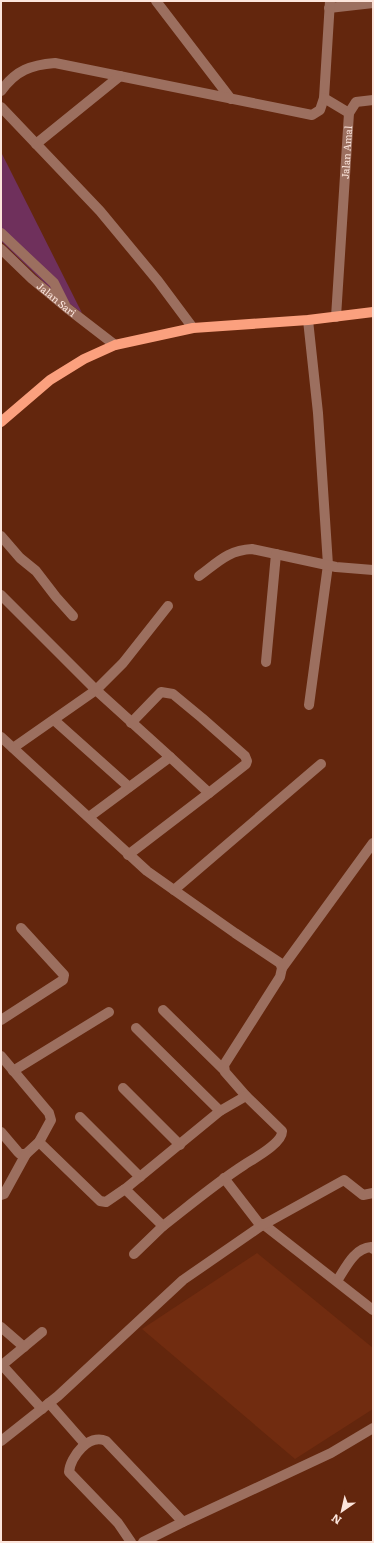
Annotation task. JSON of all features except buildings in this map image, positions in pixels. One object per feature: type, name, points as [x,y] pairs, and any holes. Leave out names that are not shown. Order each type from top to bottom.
[{"type":"main road","points":[[1,422],[50,380],[84,359],[115,345],[193,328],[308,320],[373,312]]},
{"type":"street","points":[[156,1],[230,99]]},
{"type":"street","points":[[1,91],[13,77],[28,67],[55,63],[312,115],[320,110],[324,98],[330,5],[373,3]]},
{"type":"street","points":[[36,144],[120,76]]},
{"type":"street","name":"Jalan Amal","points":[[324,98],[349,113],[336,317]]},
{"type":"street","points":[[349,113],[356,102],[373,100]]},
{"type":"street","points":[[1,107],[100,211],[158,281],[193,328]]},
{"type":"street","points":[[1,233],[54,283],[67,308]]},
{"type":"street","name":"Jalan Sari","points":[[1,249],[32,279],[115,345]]},
{"type":"street","points":[[308,320],[318,413],[328,565],[309,705]]},
{"type":"street","points":[[1,536],[20,558],[36,571],[73,616]]},
{"type":"street","points":[[199,576],[227,555],[240,550],[252,550],[328,565],[373,570]]},
{"type":"street","points":[[266,662],[276,554]]},
{"type":"street","points":[[1,595],[96,690],[209,793]]},
{"type":"street","points":[[168,606],[123,663],[96,690],[54,720],[6,744],[89,816],[128,855],[147,871],[280,963],[282,968]]},
{"type":"street","points":[[128,855],[246,764],[247,761],[245,756],[173,694],[161,692],[131,723]]},
{"type":"street","points":[[54,720],[129,787]]},
{"type":"street","points":[[89,816],[170,757]]},
{"type":"street","points":[[174,890],[321,764]]},
{"type":"street","points":[[224,1070],[224,1065],[280,978],[282,968],[373,843]]},
{"type":"street","points":[[1,1020],[58,984],[64,978],[64,976],[21,928]]},
{"type":"street","points":[[134,1254],[163,1226],[224,1178],[272,1147],[283,1134],[282,1131],[231,1080],[224,1070],[163,1010]]},
{"type":"street","points":[[13,1071],[109,1012]]},
{"type":"street","points":[[136,1028],[220,1111]]},
{"type":"street","points":[[1,1056],[51,1116],[51,1120],[39,1142],[26,1154],[4,1194],[1,1195]]},
{"type":"street","points":[[123,1088],[180,1145]]},
{"type":"street","points":[[39,1142],[100,1201],[106,1202],[125,1189],[220,1111],[246,1096]]},
{"type":"street","points":[[80,1117],[140,1177]]},
{"type":"street","points":[[1,1132],[18,1152],[23,1155],[26,1154]]},
{"type":"street","points":[[224,1178],[262,1225],[373,1310]]},
{"type":"street","points":[[1,1441],[45,1406],[183,1280],[262,1225],[344,1180],[362,1195],[373,1193]]},
{"type":"street","points":[[125,1189],[163,1226]]},
{"type":"street","points":[[337,1281],[358,1251],[366,1247],[371,1247],[373,1249]]},
{"type":"street","points":[[1,1327],[24,1347]]},
{"type":"street","points":[[42,1332],[2,1365],[85,1444]]},
{"type":"street","points":[[143,1542],[331,1453],[373,1428]]},
{"type":"street","points":[[128,1541],[118,1523],[69,1472],[72,1462],[85,1444],[100,1439],[106,1441],[183,1522]]},
{"type":"shaded area","points":[[1,152],[82,313],[52,290],[1,241]]},
{"type":"shaded area","points":[[257,1253],[373,1348],[373,1409],[295,1459],[142,1329]]}]
